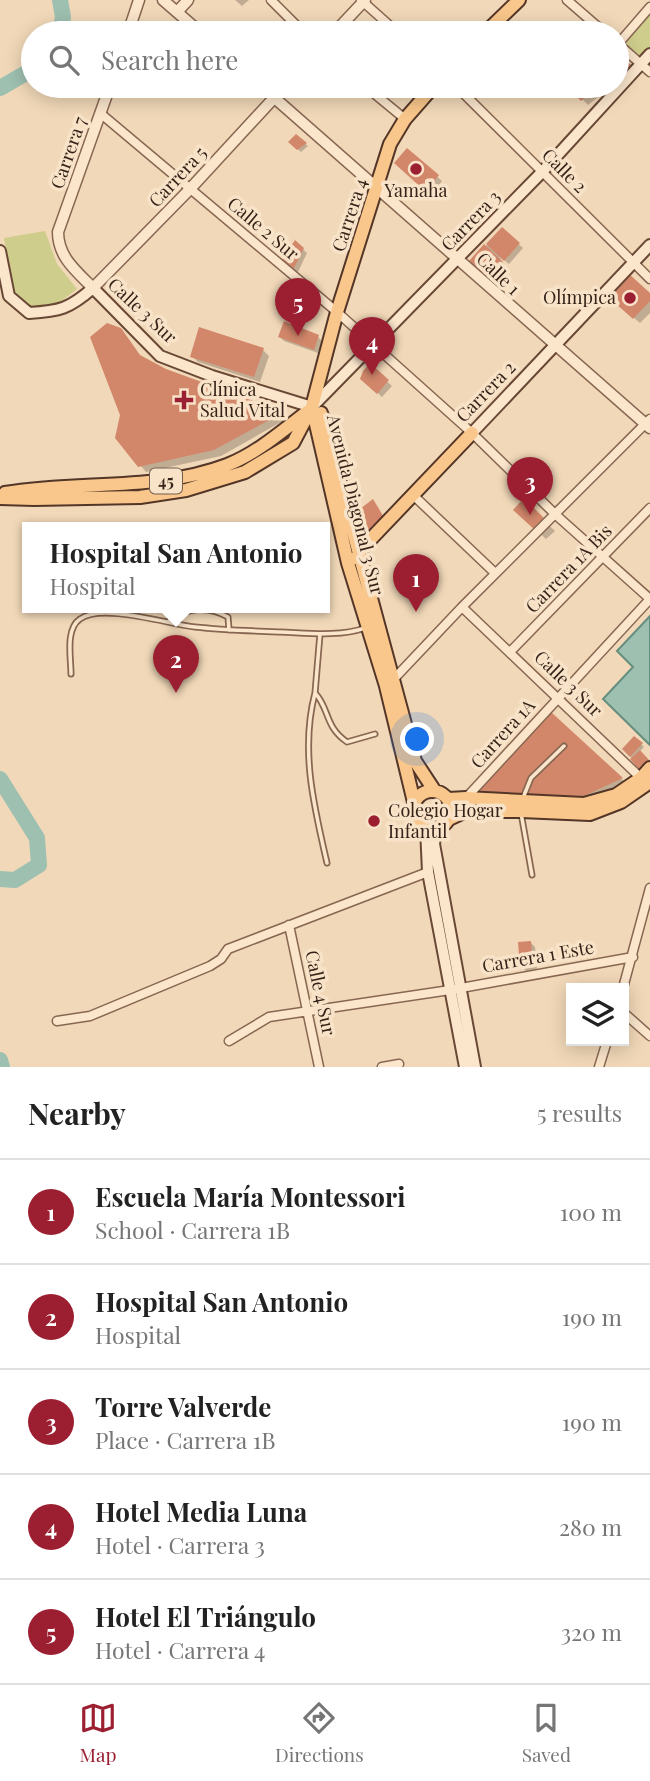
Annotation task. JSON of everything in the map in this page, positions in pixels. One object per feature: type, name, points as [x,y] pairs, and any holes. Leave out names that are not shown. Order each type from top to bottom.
[{"type":"main road","points":[[497,21],[519,0]]},
{"type":"main road","name":"Carrera 3","points":[[629,85],[646,68],[650,54]]},
{"type":"main road","name":"Carrera 4","points":[[313,407],[315,390],[337,312],[390,144],[405,119],[423,98]]},
{"type":"main road","name":"Carrera 3","points":[[313,407],[616,98]]},
{"type":"main road","name":"Carrera 2","points":[[353,559],[650,246]]},
{"type":"main road","points":[[0,251],[9,296],[29,313],[55,312],[75,304],[93,288]]},
{"type":"main road","name":"Calle 3 Sur","points":[[93,288],[160,356],[212,376],[313,407]]},
{"type":"main road","points":[[293,443],[313,407]]},
{"type":"main road","name":"Avenida Diagonal 3 Sur","points":[[313,407],[325,460],[390,682],[415,761],[434,790]]},
{"type":"main road","name":"Avenida Diagonal 3 Sur","points":[[313,407],[323,416],[353,559]]},
{"type":"main road","name":"45","points":[[0,496],[33,488],[181,479],[229,464],[272,438],[313,407]]},
{"type":"main road","points":[[0,496],[34,499],[140,497],[186,490],[245,472],[293,443],[310,441],[325,460]]},
{"type":"main road","name":"Avenida Diagonal 3 Sur","points":[[390,682],[414,802]]},
{"type":"main road","points":[[465,1067],[434,844],[435,837],[447,822],[452,806],[449,799],[434,790],[419,795],[414,802],[413,812],[417,822],[426,828],[447,822],[466,811],[522,805],[584,804],[616,795],[648,780]]},
{"type":"main road","points":[[449,799],[466,798],[522,805]]},
{"type":"main road","points":[[426,828],[428,873],[475,1067]]},
{"type":"street","points":[[132,21],[139,0]]},
{"type":"street","points":[[163,0],[187,21]]},
{"type":"street","points":[[177,12],[188,0]]},
{"type":"street","points":[[271,0],[292,21]]},
{"type":"street","points":[[567,0],[591,21]]},
{"type":"street","points":[[345,21],[363,1],[385,21]]},
{"type":"street","points":[[629,30],[650,7]]},
{"type":"street","points":[[629,53],[646,68]]},
{"type":"street","name":"Carrera 7","points":[[58,232],[106,98]]},
{"type":"street","name":"Carrera 5","points":[[93,288],[190,189],[273,98]]},
{"type":"street","name":"Calle 1","points":[[275,98],[459,258],[524,319],[648,424]]},
{"type":"street","points":[[380,98],[405,119]]},
{"type":"street","name":"Calle 2","points":[[468,98],[650,279]]},
{"type":"street","name":"Calle 2 Sur","points":[[100,113],[375,345],[650,599]]},
{"type":"street","name":"Calle 3 Sur","points":[[58,232],[58,244],[64,257],[93,288]]},
{"type":"street","points":[[390,682],[495,573],[648,424]]},
{"type":"street","points":[[413,495],[495,573]]},
{"type":"street","name":"Carrera 1A Bis","points":[[510,652],[650,508]]},
{"type":"street","name":"Carrera 1A","points":[[466,798],[650,599]]},
{"type":"street","name":"Calle 3 Sur","points":[[462,607],[648,780]]},
{"type":"street","points":[[57,1021],[90,1016],[148,993],[210,966],[221,959],[228,949],[428,873]]},
{"type":"street","points":[[624,983],[650,888]]},
{"type":"street","name":"Calle 4 Sur","points":[[289,925],[319,1067]]},
{"type":"street","name":"Carrera 1 Este","points":[[229,1041],[261,1019],[455,989],[633,957]]},
{"type":"street","points":[[629,1017],[649,1034]]},
{"type":"street","points":[[599,1067],[605,1046]]},
{"type":"street","points":[[382,1067],[399,1064]]},
{"type":"lane","points":[[71,674],[71,629],[78,619],[91,613],[145,616],[191,626],[229,630],[320,634],[342,633],[373,626]]},
{"type":"lane","points":[[169,621],[183,613]]},
{"type":"lane","points":[[220,613],[228,617],[229,630]]},
{"type":"lane","points":[[320,634],[315,693],[308,727],[310,778],[327,863]]},
{"type":"lane","points":[[315,693],[319,696],[328,722],[344,740],[352,742],[375,734]]},
{"type":"lane","points":[[531,875],[522,805],[531,778],[564,746]]},
{"type":"shaded area","points":[[650,13],[650,50],[641,59],[629,49],[629,36]]},
{"type":"shaded area","points":[[45,231],[57,264],[77,289],[60,302],[33,307],[13,294],[4,238]]},
{"type":"shaded area","points":[[650,616],[650,745],[603,699],[633,667],[617,651]]},
{"type":"building","points":[[296,134],[307,143],[297,150],[288,142]]},
{"type":"building","name":"Yamaha","points":[[407,148],[439,175],[426,192],[394,163]]},
{"type":"building","points":[[502,227],[520,243],[504,261],[486,244]]},
{"type":"building","points":[[295,240],[304,248],[292,272],[282,260]]},
{"type":"building","points":[[484,244],[503,262],[488,279],[469,261]]},
{"type":"building","name":"Olímpica","points":[[628,273],[650,293],[650,301],[633,319],[606,295]]},
{"type":"building","points":[[284,321],[319,335],[314,350],[278,337]]},
{"type":"building","name":"Clínica Salud Vital","points":[[107,323],[121,328],[140,355],[166,369],[284,412],[214,450],[138,467],[115,438],[120,415],[90,337]]},
{"type":"building","points":[[199,327],[264,348],[254,377],[190,357]]},
{"type":"building","points":[[370,363],[389,380],[377,394],[360,379]]},
{"type":"building","points":[[524,498],[547,521],[536,531],[513,510]]},
{"type":"building","points":[[373,499],[385,519],[365,536],[356,512]]},
{"type":"building","points":[[551,712],[623,778],[582,797],[479,791]]},
{"type":"building","points":[[634,736],[643,743],[630,757],[622,749]]},
{"type":"building","points":[[640,750],[649,760],[639,769],[630,759]]},
{"type":"building","points":[[531,941],[533,967],[520,968],[518,942]]},
{"type":"waterway","points":[[60,0],[62,21]]},
{"type":"waterway","points":[[0,88],[21,76]]},
{"type":"waterway","points":[[0,779],[37,838],[39,865],[15,880],[0,879]]},
{"type":"waterway","points":[[0,1060],[2,1067]]},
{"type":"place","name":"Yamaha","points":[[416,169]]},
{"type":"place","name":"Olímpica","points":[[630,298]]},
{"type":"place","name":"Hotel El Triángulo","points":[[298,336]]},
{"type":"place","name":"Hotel Media Luna","points":[[372,375]]},
{"type":"place","name":"Clínica Salud Vital","points":[[184,400]]},
{"type":"place","name":"Torre Valverde","points":[[530,515]]},
{"type":"place","name":"Escuela María Montessori","points":[[416,612]]},
{"type":"place","name":"Hospital San Antonio","points":[[176,693]]},
{"type":"place","name":"Colegio Hogar Infantil","points":[[374,821]]}]
